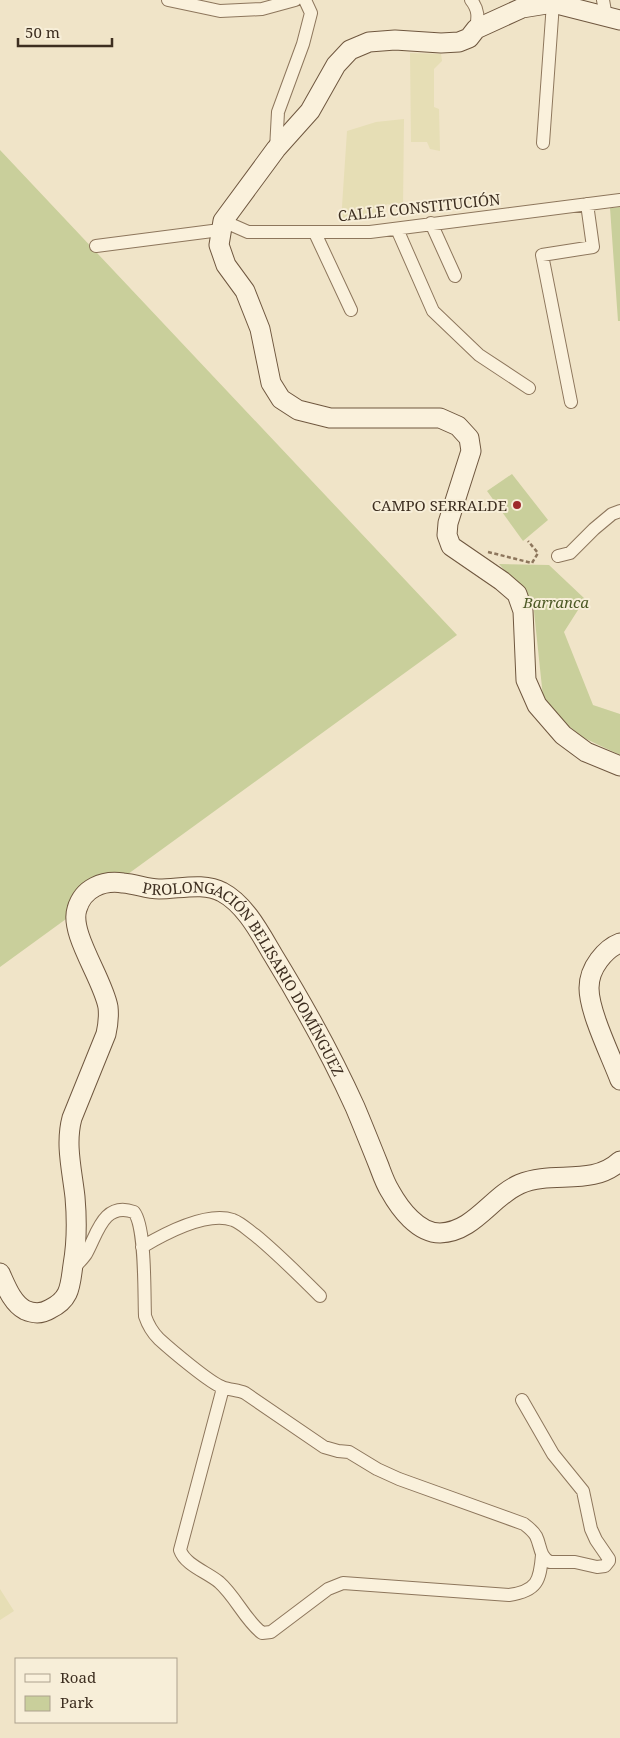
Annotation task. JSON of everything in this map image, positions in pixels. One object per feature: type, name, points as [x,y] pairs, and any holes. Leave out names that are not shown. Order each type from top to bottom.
[{"type":"main road","points":[[610,12],[586,10],[553,3],[522,8],[476,29],[469,38],[459,42],[441,43],[395,40],[370,42],[350,50],[336,65],[310,110],[276,149],[222,226],[219,244],[226,265],[245,291],[260,329],[271,383],[282,399],[298,410],[330,418],[440,418],[458,426],[469,438],[471,451],[448,523],[447,535],[451,546],[502,581],[517,594],[523,612],[523,648],[526,680],[537,706],[563,735],[586,752],[620,766]]},
{"type":"main road","name":"PROLONGACIÓN BELISARIO DOMÍNGUEZ","points":[[0,1273],[11,1296],[17,1303],[24,1309],[38,1314],[63,1301],[69,1293],[77,1237],[75,1197],[68,1141],[69,1129],[106,1034],[109,1019],[105,996],[78,934],[75,914],[82,897],[88,890],[104,882],[126,883],[154,889],[213,888],[233,899],[257,928],[298,995],[355,1107],[389,1190],[405,1212],[421,1227],[439,1233],[449,1232],[476,1219],[518,1185],[537,1179],[586,1177],[607,1170],[620,1161]]},
{"type":"main road","points":[[620,943],[604,953],[596,964],[591,974],[589,987],[590,1004],[620,1080]]},
{"type":"street","points":[[168,0],[220,11],[262,9],[295,0]]},
{"type":"street","points":[[276,149],[278,112],[303,44],[311,12],[305,0]]},
{"type":"street","points":[[471,0],[476,7],[478,17],[476,29]]},
{"type":"street","points":[[543,143],[553,3]]},
{"type":"street","name":"CALLE CONSTITUCIÓN","points":[[222,226],[248,232],[370,232],[620,200]]},
{"type":"street","points":[[571,402],[542,256],[593,247],[587,204]]},
{"type":"street","points":[[431,223],[455,276]]},
{"type":"street","points":[[96,246],[222,226]]},
{"type":"street","points":[[397,229],[433,311],[479,355],[529,388]]},
{"type":"street","points":[[315,233],[350,310]]},
{"type":"street","points":[[558,556],[570,553],[594,528],[612,514],[620,511]]},
{"type":"street","points":[[73,1269],[85,1255],[100,1224],[110,1214],[117,1211],[130,1211],[136,1215],[142,1247],[145,1316],[148,1324],[160,1340],[223,1388],[245,1393],[324,1447],[338,1452],[349,1452],[377,1469],[399,1479],[524,1524],[536,1537],[542,1555],[541,1575],[534,1585],[518,1594],[509,1595],[352,1582],[343,1583],[328,1590],[271,1632],[262,1633],[225,1588],[210,1575],[186,1560],[181,1555],[180,1550],[223,1388]]},
{"type":"street","points":[[142,1247],[166,1233],[204,1221],[224,1218],[234,1220],[266,1244],[320,1296]]},
{"type":"street","points":[[522,1400],[553,1454],[583,1491],[591,1529],[609,1561],[605,1566],[597,1567],[575,1562],[550,1562],[542,1555]]},
{"type":"path","points":[[480,548],[532,563],[538,553],[528,541]]},
{"type":"shaded area","points":[[410,53],[441,54],[442,61],[434,69],[434,107],[439,109],[440,151],[430,149],[427,142],[411,142]]},
{"type":"shaded area","points":[[404,119],[403,209],[397,209],[388,204],[377,209],[379,219],[341,221],[347,131],[376,122]]},
{"type":"shaded area","points":[[0,1589],[14,1611],[0,1620]]},
{"type":"green space","points":[[0,150],[457,635],[0,967]]},
{"type":"green space","points":[[620,207],[620,321],[618,321],[610,208]]},
{"type":"green space","name":"CAMPO SERRALDE","points":[[512,474],[548,520],[523,541],[487,491]]},
{"type":"green space","name":"Barranca","points":[[499,564],[549,565],[585,599],[564,632],[593,705],[620,714],[620,755],[584,738],[552,713],[543,697],[533,602]]},
{"type":"place","name":"CAMPO SERRALDE","points":[[517,505]]}]
